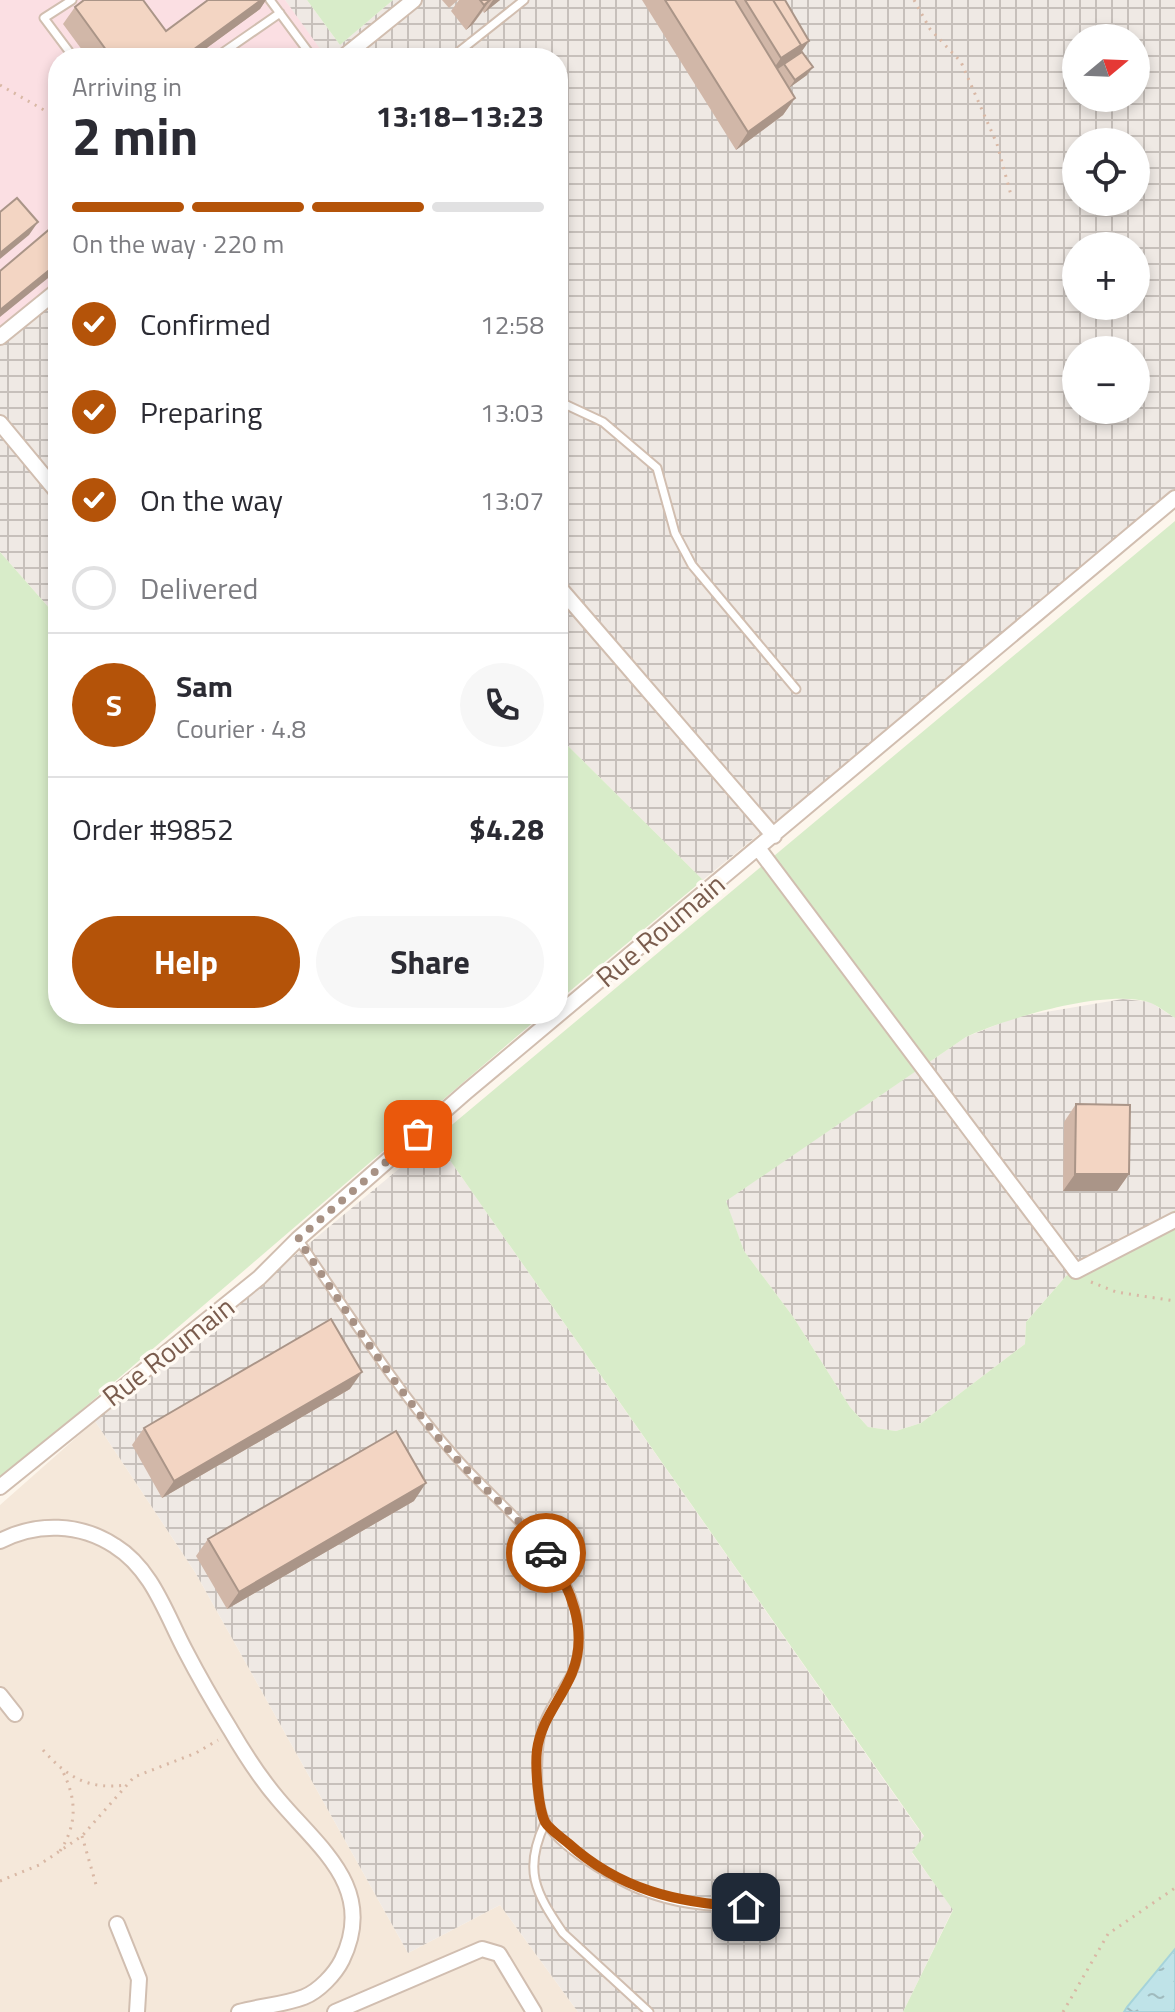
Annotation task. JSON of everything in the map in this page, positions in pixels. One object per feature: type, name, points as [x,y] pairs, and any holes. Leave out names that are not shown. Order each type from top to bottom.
[{"type":"street","points":[[354,48],[414,0]]},
{"type":"street","points":[[0,337],[48,298]]},
{"type":"street","points":[[0,423],[48,481]]},
{"type":"street","name":"Rue Roumain","points":[[568,1007],[1175,498]]},
{"type":"street","points":[[568,598],[774,836]]},
{"type":"street","points":[[758,848],[1076,1271],[1175,1220]]},
{"type":"street","name":"Rue Roumain","points":[[0,1487],[259,1278],[298,1239],[547,1024]]},
{"type":"street","points":[[0,1541],[41,1528],[71,1528],[97,1536],[137,1563],[153,1586],[232,1732],[274,1794],[343,1874],[352,1901],[353,1924],[340,1964],[324,1984],[306,1997],[239,2012]]},
{"type":"street","points":[[0,1695],[15,1714]]},
{"type":"street","points":[[117,1924],[139,1979],[137,2012]]},
{"type":"street","points":[[335,2012],[482,1949],[499,1954],[534,2012]]},
{"type":"lane","points":[[66,48],[44,18],[72,0]]},
{"type":"lane","points":[[270,0],[306,48]]},
{"type":"lane","points":[[464,48],[524,0]]},
{"type":"lane","points":[[229,48],[280,13]]},
{"type":"lane","points":[[568,406],[603,422],[657,468],[675,533],[692,565],[796,689]]},
{"type":"lane","points":[[298,1239],[405,1396],[455,1456],[526,1527],[566,1585],[576,1614],[579,1643],[572,1672],[544,1722],[537,1748],[536,1773],[545,1823],[532,1858],[537,1884],[563,1933],[649,2012]]},
{"type":"lane","points":[[545,1823],[599,1869],[658,1896],[696,1904],[771,1909]]},
{"type":"path","points":[[914,0],[930,29],[961,62],[997,144],[1011,195]]},
{"type":"path","points":[[0,85],[48,112]]},
{"type":"path","points":[[1083,1268],[1092,1284],[1175,1301]]},
{"type":"path","points":[[0,1881],[58,1854],[82,1836],[126,1785],[144,1771],[196,1753],[232,1732]]},
{"type":"path","points":[[43,1750],[63,1772],[73,1796],[73,1823],[58,1854]]},
{"type":"path","points":[[63,1772],[94,1786],[126,1785]]},
{"type":"path","points":[[82,1836],[97,1888]]},
{"type":"path","points":[[1063,2012],[1108,1934],[1175,1888]]},
{"type":"shaded area","points":[[0,0],[285,0],[320,48],[48,48],[48,287],[0,327]]},
{"type":"shaded area","points":[[285,0],[307,0],[340,45],[393,0],[1175,0],[1175,494],[703,880],[568,746],[568,48],[318,48]]},
{"type":"shaded area","points":[[48,287],[48,607],[0,552],[0,327]]},
{"type":"shaded area","points":[[1123,999],[1150,1002],[1175,1018],[1175,1210],[1066,1276],[1026,1322],[1025,1344],[921,1423],[896,1431],[868,1427],[850,1407],[794,1318],[744,1251],[725,1201],[966,1037],[1016,1017]]},
{"type":"shaded area","points":[[435,1139],[924,1837],[912,1853],[953,1909],[903,2012],[578,2012],[500,1905],[408,1953],[195,1572],[95,1421]]},
{"type":"shaded area","points":[[95,1421],[195,1572],[408,1953],[500,1905],[578,2012],[0,2012],[0,1505]]},
{"type":"green space","points":[[307,0],[393,0],[340,45]]},
{"type":"green space","points":[[1175,521],[1175,1018],[1148,1002],[1107,999],[1030,1014],[966,1037],[726,1201],[744,1251],[794,1318],[850,1407],[868,1427],[896,1431],[921,1423],[1025,1344],[1026,1322],[1066,1276],[1175,1210],[1175,1949],[1124,2012],[903,2012],[953,1910],[912,1852],[924,1836],[435,1139]]},
{"type":"green space","points":[[0,552],[48,607],[48,1024],[531,1024],[0,1480]]},
{"type":"green space","points":[[568,746],[703,880],[568,993]]},
{"type":"water","points":[[1175,1949],[1175,2012],[1124,2012],[1127,2007]]},
{"type":"building","points":[[84,0],[143,0],[166,31],[208,0],[261,0],[196,48],[105,48],[75,7]]},
{"type":"building","points":[[665,0],[735,0],[795,98],[748,132]]},
{"type":"building","points":[[745,0],[773,0],[801,45],[781,58]]},
{"type":"building","points":[[773,0],[785,0],[809,41],[799,47],[801,45]]},
{"type":"building","points":[[802,52],[813,67],[795,80],[784,64]]},
{"type":"building","points":[[17,198],[38,222],[0,253],[0,212]]},
{"type":"building","points":[[48,230],[48,271],[0,310],[0,271]]},
{"type":"building","points":[[1076,1104],[1130,1105],[1129,1174],[1075,1174]]},
{"type":"building","points":[[331,1319],[362,1372],[174,1481],[144,1428]]},
{"type":"building","points":[[396,1431],[426,1483],[239,1592],[208,1539]]},
{"type":"way so far","points":[[418,1134],[298,1239],[405,1396],[455,1456],[526,1527],[546,1553]]},
{"type":"route","points":[[546,1553],[566,1585],[576,1614],[579,1643],[572,1672],[544,1722],[537,1748],[536,1773],[545,1823],[599,1869],[632,1886],[658,1896],[696,1904],[746,1907]]}]
